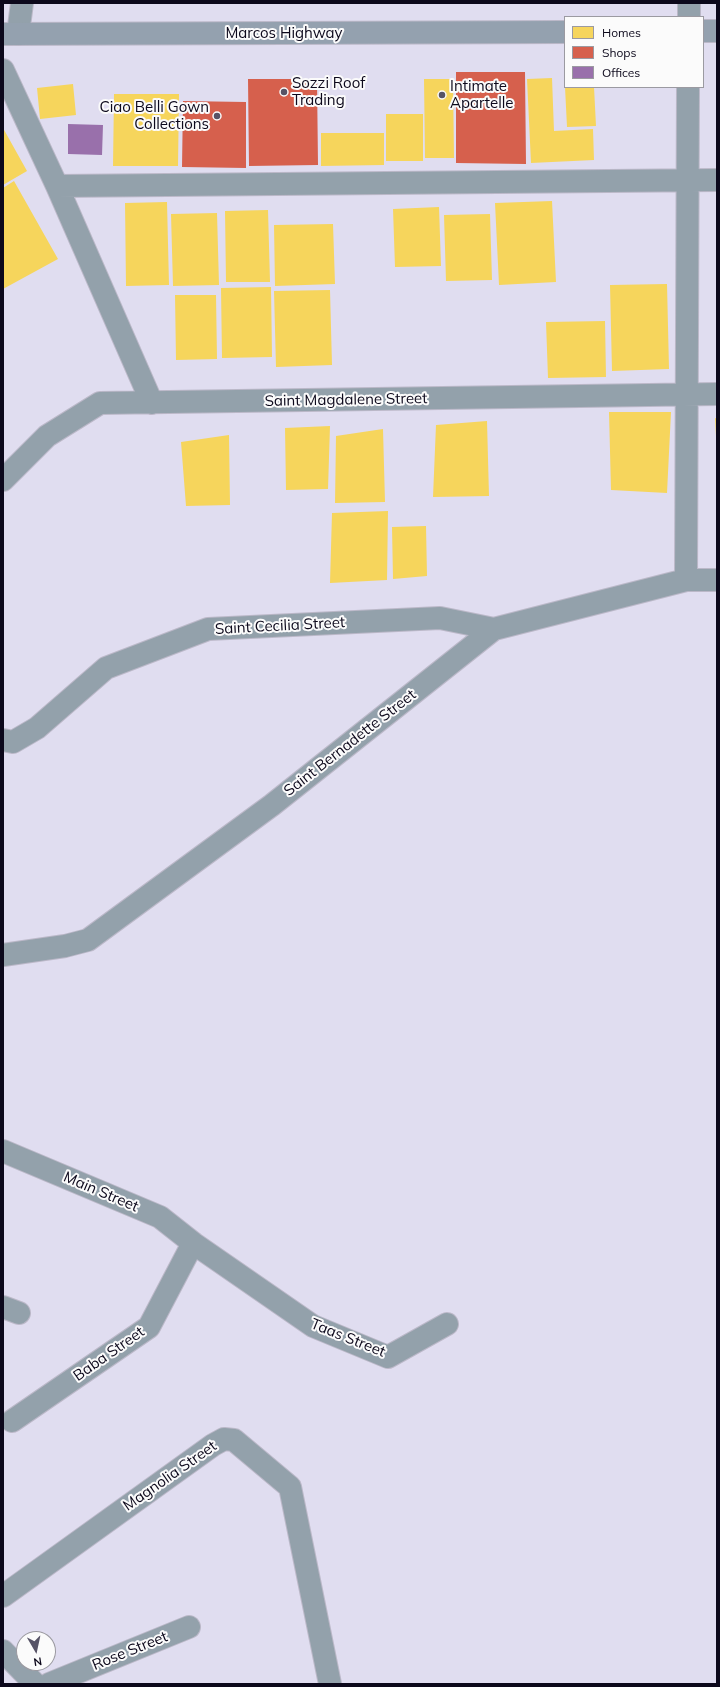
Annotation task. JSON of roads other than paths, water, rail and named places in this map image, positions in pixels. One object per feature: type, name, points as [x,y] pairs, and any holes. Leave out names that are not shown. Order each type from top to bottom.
[{"type":"main road","points":[[704,31],[717,31]]},
{"type":"main road","name":"Marcos Highway","points":[[10,34],[564,32]]},
{"type":"street","points":[[10,34],[22,3]]},
{"type":"street","points":[[688,16],[689,3]]},
{"type":"street","points":[[3,70],[57,186],[152,403]]},
{"type":"street","points":[[686,580],[688,88]]},
{"type":"street","points":[[57,186],[717,180]]},
{"type":"street","name":"Saint Magdalene Street","points":[[3,480],[47,436],[100,404],[717,394]]},
{"type":"street","name":"Saint Bernadette Street","points":[[3,955],[65,946],[88,940],[272,805],[494,629],[686,580],[717,580]]},
{"type":"street","name":"Saint Cecilia Street","points":[[3,740],[13,742],[37,728],[106,668],[208,629],[440,618],[494,629]]},
{"type":"street","name":"Main Street","points":[[3,1151],[160,1217],[193,1244]]},
{"type":"street","name":"Taas Street","points":[[193,1244],[313,1326],[388,1357],[447,1324]]},
{"type":"street","name":"Baba Street","points":[[12,1421],[149,1327],[193,1244]]},
{"type":"street","name":"Magnolia Street","points":[[3,1596],[213,1445],[224,1439],[234,1440],[290,1487],[330,1684]]},
{"type":"street","name":"Rose Street","points":[[49,1684],[189,1627]]},
{"type":"street","points":[[3,1651],[35,1684]]},
{"type":"place","name":"Sozzi Roof Trading","points":[[284,92]]},
{"type":"place","name":"Intimate Apartelle","points":[[442,95]]},
{"type":"place","name":"Ciao Belli Gown Collections","points":[[217,116]]}]
